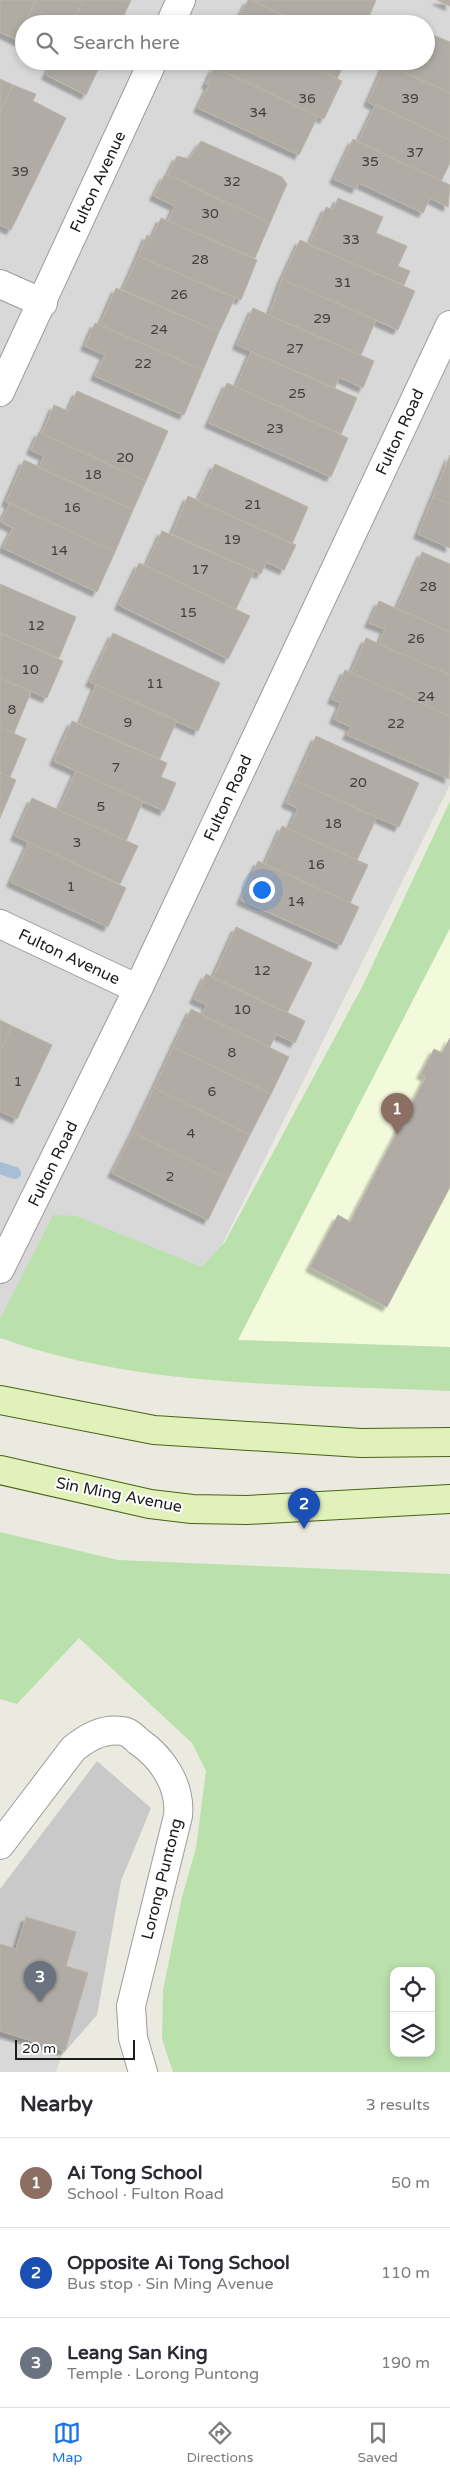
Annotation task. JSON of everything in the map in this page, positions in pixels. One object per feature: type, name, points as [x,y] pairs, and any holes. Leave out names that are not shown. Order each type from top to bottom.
[{"type":"main road","points":[[0,1400],[154,1430],[361,1443],[450,1442]]},
{"type":"main road","name":"Sin Ming Avenue","points":[[0,1470],[150,1504],[192,1509],[247,1510],[450,1499]]},
{"type":"street","points":[[174,15],[181,0]]},
{"type":"street","name":"Fulton Avenue","points":[[0,392],[149,70]]},
{"type":"street","points":[[0,284],[43,302]]},
{"type":"street","name":"Fulton Road","points":[[0,1269],[138,989],[450,325]]},
{"type":"street","name":"Fulton Avenue","points":[[0,924],[138,989]]},
{"type":"street","name":"Lorong Puntong","points":[[0,1845],[72,1749],[85,1739],[112,1730],[125,1731],[146,1746],[167,1770],[177,1792],[178,1816],[131,2006],[133,2038],[143,2072]]},
{"type":"shaded area","points":[[0,0],[450,0],[450,785],[160,1370],[119,1368],[0,1338]]},
{"type":"shaded area","points":[[450,928],[450,1347],[237,1340]]},
{"type":"shaded area","points":[[97,1761],[151,1808],[121,1881],[97,2015],[62,2055],[0,2040],[0,1889]]},
{"type":"shaded area","points":[[0,2040],[62,2055],[56,2072],[0,2072]]},
{"type":"green space","points":[[450,801],[450,928],[238,1340],[450,1347],[450,1391],[279,1385],[166,1375],[110,1367],[54,1355],[0,1338],[0,1319],[53,1215],[76,1216],[202,1267],[225,1242],[363,985]]},
{"type":"green space","points":[[0,1532],[118,1560],[450,1574],[450,2072],[173,2072],[162,2039],[163,1990],[182,1897],[196,1848],[206,1771],[192,1743],[79,1638],[17,1704],[0,1699]]},
{"type":"building","points":[[0,0],[36,0],[29,15],[15,15],[15,39],[0,32]]},
{"type":"building","points":[[36,0],[83,0],[76,15],[29,15]]},
{"type":"building","points":[[83,0],[131,0],[124,15],[76,15]]},
{"type":"building","points":[[248,0],[251,0],[283,15],[240,15]]},
{"type":"building","points":[[251,0],[376,0],[370,15],[283,15]]},
{"type":"building","points":[[437,0],[450,0],[450,6]]},
{"type":"building","points":[[435,36],[450,42],[450,93],[399,70],[435,70]]},
{"type":"building","points":[[48,70],[98,70],[86,95],[46,75]]},
{"type":"building","points":[[213,70],[220,70],[318,116],[299,155],[198,108],[209,85],[206,84]]},
{"type":"building","points":[[221,70],[318,70],[342,81],[324,119]]},
{"type":"building","points":[[318,70],[341,70],[337,79]]},
{"type":"building","points":[[382,70],[398,70],[450,93],[450,140],[368,102]]},
{"type":"building","points":[[0,79],[13,85],[0,112]]},
{"type":"building","points":[[13,85],[36,94],[33,101],[66,118],[11,230],[0,225],[0,112]]},
{"type":"building","points":[[376,104],[450,140],[450,163],[441,181],[358,142]]},
{"type":"building","points":[[353,139],[450,185],[448,207],[430,198],[423,213],[359,183],[356,189],[334,179]]},
{"type":"building","points":[[201,141],[282,177],[287,184],[270,223],[168,175],[177,156],[189,159]]},
{"type":"building","points":[[168,175],[270,223],[255,258],[168,221],[175,206],[154,196],[164,176]]},
{"type":"building","points":[[338,198],[383,217],[376,233],[407,246],[398,266],[410,271],[404,285],[309,245],[326,207],[333,210]]},
{"type":"building","points":[[161,218],[257,260],[241,300],[138,256],[147,235],[152,238]]},
{"type":"building","points":[[300,240],[415,291],[398,330],[282,279]]},
{"type":"building","points":[[138,256],[235,298],[219,332],[123,290]]},
{"type":"building","points":[[282,279],[376,320],[361,355],[269,315]]},
{"type":"building","points":[[116,288],[219,332],[203,370],[100,325]]},
{"type":"building","points":[[253,308],[374,361],[363,388],[339,377],[335,388],[237,345]]},
{"type":"building","points":[[95,323],[203,370],[184,415],[95,376],[105,355],[85,346]]},
{"type":"building","points":[[251,352],[357,398],[341,434],[236,387]]},
{"type":"building","points":[[227,383],[348,438],[331,477],[209,423]]},
{"type":"building","points":[[77,391],[168,431],[146,481],[42,434],[54,405],[68,411]]},
{"type":"building","points":[[39,432],[146,481],[133,510],[39,468],[44,456],[31,450]]},
{"type":"building","points":[[450,455],[450,504],[433,497]]},
{"type":"building","points":[[24,460],[133,510],[115,552],[6,502]]},
{"type":"building","points":[[215,464],[308,507],[292,544],[198,501]]},
{"type":"building","points":[[188,496],[296,545],[284,570],[266,562],[261,574],[172,534]]},
{"type":"building","points":[[433,497],[450,504],[450,548],[418,534]]},
{"type":"building","points":[[10,503],[115,552],[97,592],[3,548],[13,528],[1,522]]},
{"type":"building","points":[[162,531],[254,571],[236,609],[146,566]]},
{"type":"building","points":[[422,552],[450,564],[450,632],[397,608]]},
{"type":"building","points":[[139,563],[250,616],[228,659],[119,605]]},
{"type":"building","points":[[0,584],[76,617],[59,658],[0,633]]},
{"type":"building","points":[[379,601],[450,632],[450,675],[379,644],[385,629],[369,623]]},
{"type":"building","points":[[0,633],[63,661],[47,698],[0,678]]},
{"type":"building","points":[[113,633],[220,683],[198,731],[90,682]]},
{"type":"building","points":[[366,638],[450,675],[450,716],[351,673]]},
{"type":"building","points":[[345,670],[450,716],[449,779],[347,735],[351,727],[334,719],[341,703],[332,699]]},
{"type":"building","points":[[0,678],[31,692],[14,733],[0,727]]},
{"type":"building","points":[[96,685],[177,720],[160,759],[80,724]]},
{"type":"building","points":[[72,721],[167,763],[161,777],[176,783],[164,811],[54,761]]},
{"type":"building","points":[[0,727],[26,739],[10,777],[0,773]]},
{"type":"building","points":[[316,736],[419,783],[399,827],[296,781]]},
{"type":"building","points":[[76,771],[143,801],[126,841],[59,810]]},
{"type":"building","points":[[0,773],[16,780],[0,818]]},
{"type":"building","points":[[296,781],[377,817],[357,860],[289,829],[298,808],[286,803]]},
{"type":"building","points":[[32,798],[138,846],[120,884],[15,836]]},
{"type":"building","points":[[282,826],[368,865],[350,903],[265,864]]},
{"type":"building","points":[[29,842],[126,888],[108,927],[11,882]]},
{"type":"building","points":[[258,861],[359,907],[341,945],[241,900]]},
{"type":"building","points":[[236,927],[312,963],[287,1013],[213,978]]},
{"type":"building","points":[[206,974],[305,1021],[295,1043],[276,1034],[270,1047],[202,1015],[207,1005],[194,999]]},
{"type":"building","points":[[191,1009],[289,1057],[271,1094],[173,1047]]},
{"type":"building","points":[[0,1020],[12,1026],[0,1051]]},
{"type":"building","points":[[12,1026],[52,1045],[17,1119],[0,1111],[0,1051]]},
{"type":"building","points":[[450,1038],[450,1187],[387,1307],[310,1267],[338,1215],[350,1222],[426,1077],[421,1074],[434,1049],[442,1053]]},
{"type":"building","points":[[173,1047],[271,1094],[250,1135],[154,1088]]},
{"type":"building","points":[[154,1088],[250,1135],[228,1179],[133,1132]]},
{"type":"building","points":[[133,1132],[228,1179],[208,1220],[112,1173]]},
{"type":"building","points":[[26,1917],[76,1932],[66,1966],[88,1973],[65,2051],[0,2031],[0,1944],[16,1949]]},
{"type":"waterway","points":[[0,1168],[15,1173]]},
{"type":"place","name":"Ai Tong School","points":[[397,1134]]},
{"type":"place","name":"Opposite Ai Tong School","points":[[304,1529]]},
{"type":"place","name":"Leang San King","points":[[40,2002]]}]
